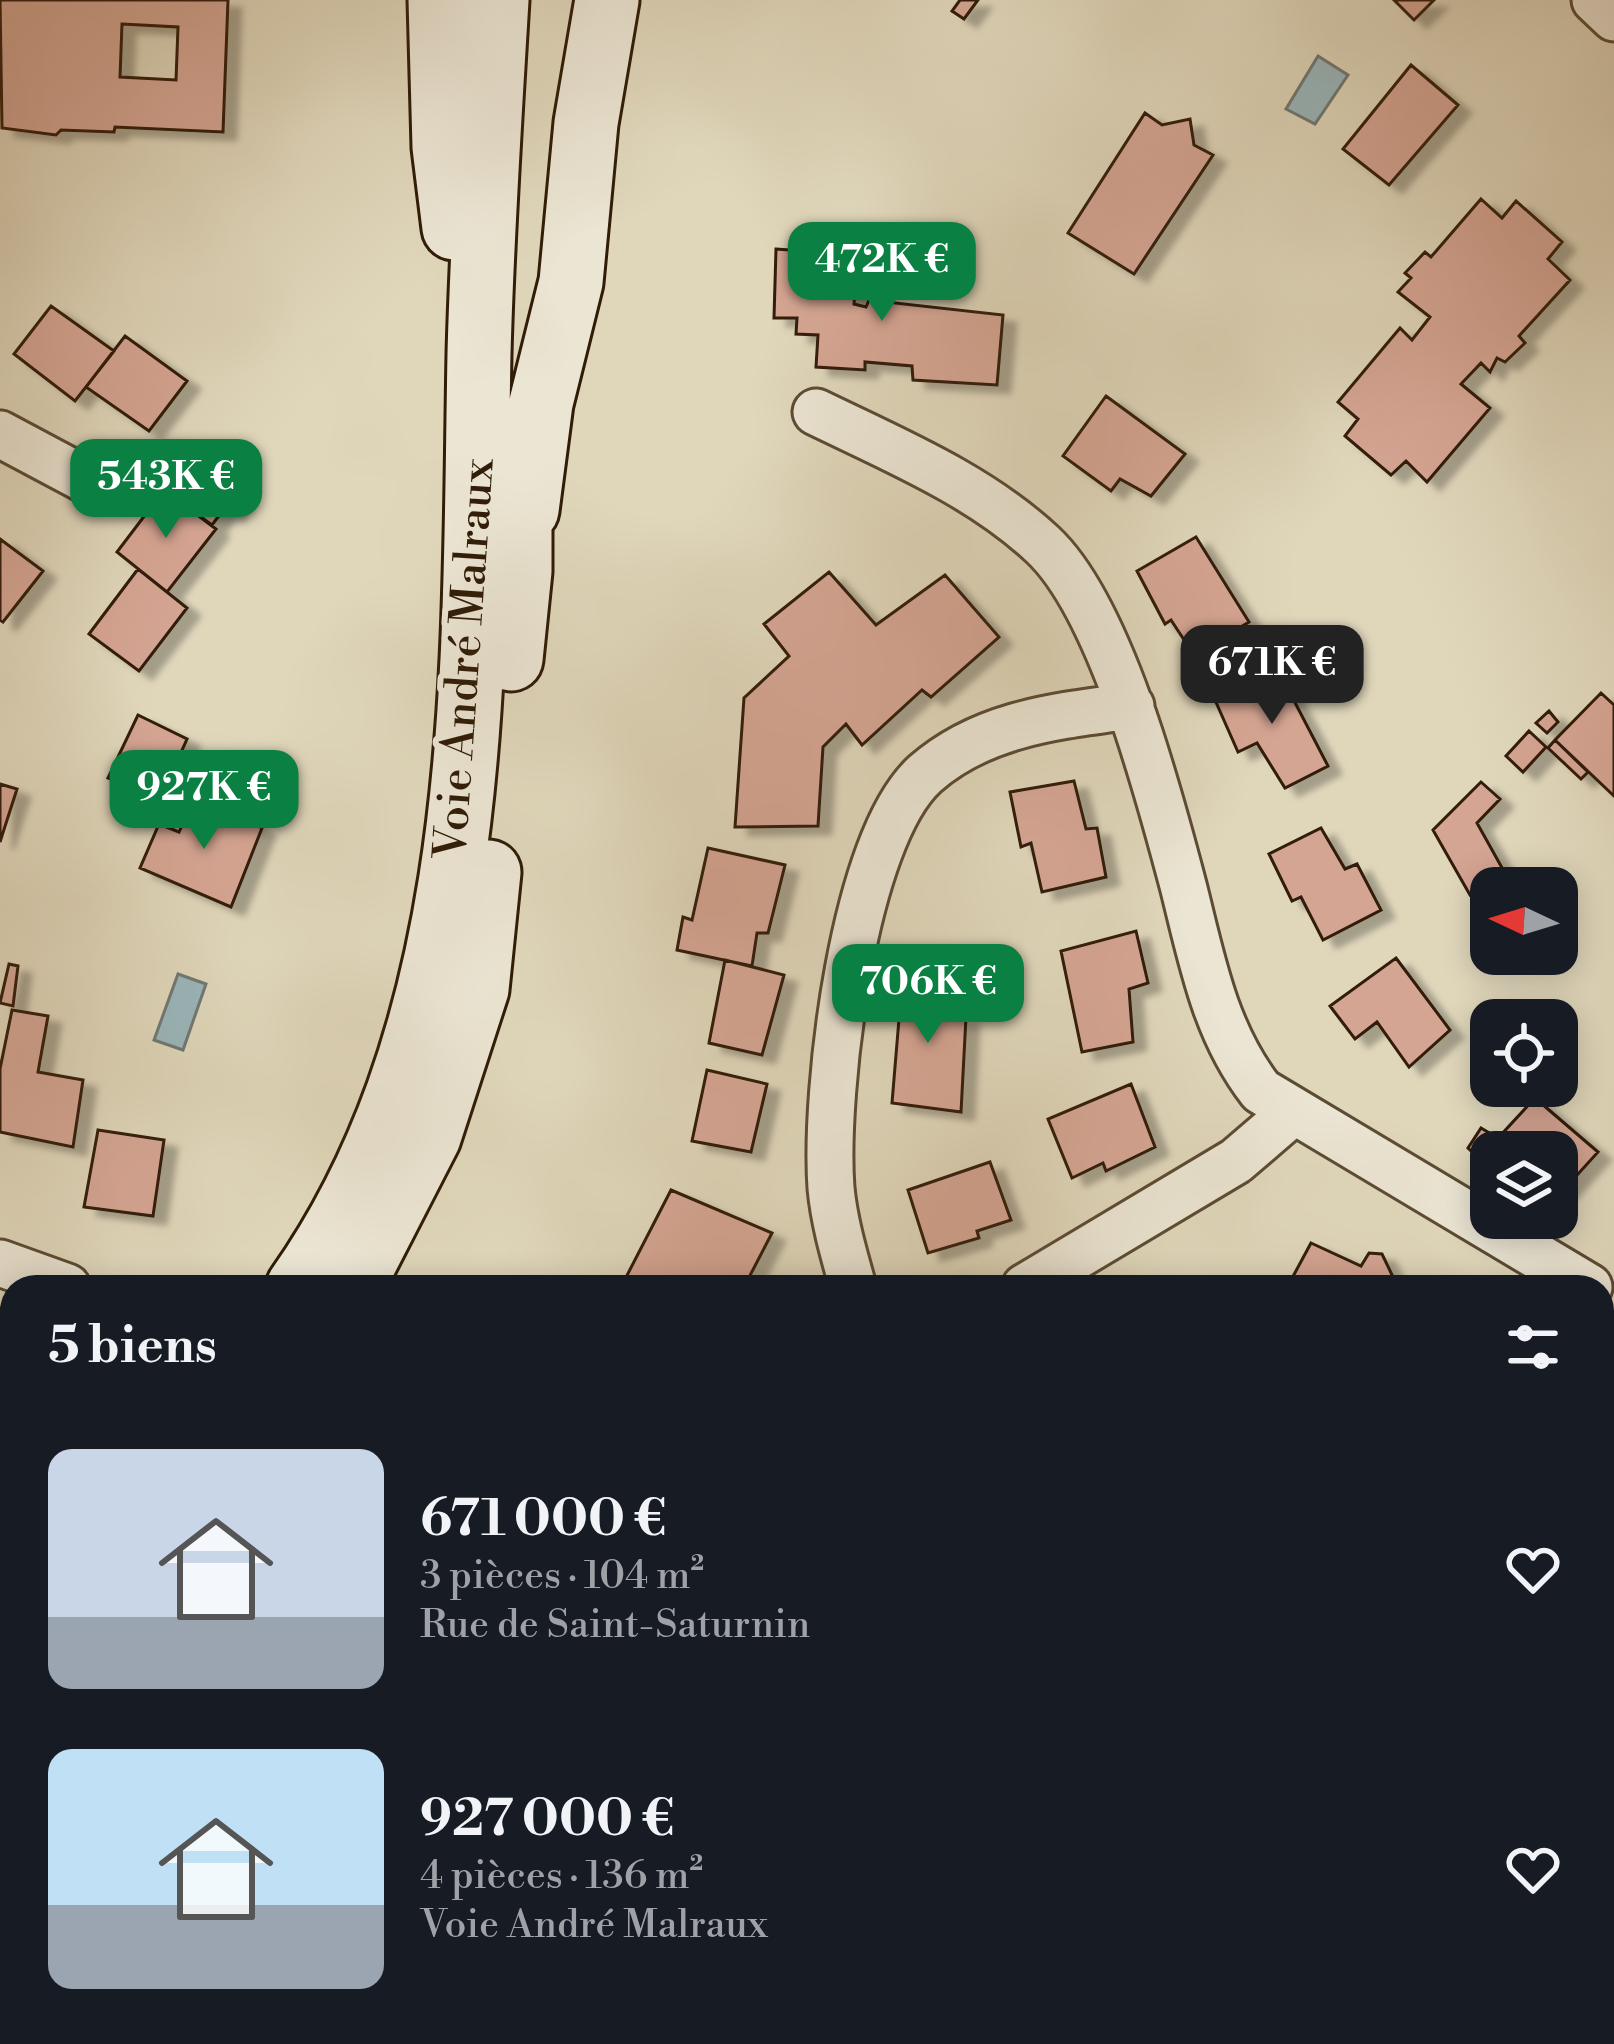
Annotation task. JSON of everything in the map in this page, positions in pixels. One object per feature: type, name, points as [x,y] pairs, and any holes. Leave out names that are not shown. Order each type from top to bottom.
[{"type":"main road","points":[[440,0],[444,147],[458,253],[479,347]]},
{"type":"main road","name":"Voie André Malraux","points":[[305,1275],[380,1136],[434,967],[457,827],[473,628],[479,347],[497,0]]},
{"type":"main road","name":"Voie André Malraux","points":[[358,1275],[429,1137],[477,989],[520,572],[525,200],[536,0]]},
{"type":"main road","points":[[520,572],[541,403],[571,282],[586,123],[607,0]]},
{"type":"street","points":[[1595,0],[1614,18]]},
{"type":"street","points":[[815,412],[939,472],[1047,549],[1072,582],[1131,706],[1212,1000],[1234,1056],[1261,1091],[1569,1275]]},
{"type":"street","points":[[0,434],[90,482]]},
{"type":"street","points":[[850,1275],[831,1190],[831,1142],[854,940],[882,836],[900,801],[926,773],[1016,722],[1131,706]]},
{"type":"street","points":[[1045,1275],[1236,1161],[1293,1112]]},
{"type":"street","points":[[0,1263],[34,1275]]},
{"type":"water","points":[[1318,56],[1348,75],[1315,124],[1286,109]]},
{"type":"water","points":[[178,974],[206,984],[183,1050],[154,1040]]},
{"type":"building","points":[[0,0],[228,0],[223,132],[115,127],[114,132],[61,130],[56,135],[2,128]],"holes":[[[122,24],[178,27],[176,80],[120,77]]]},
{"type":"building","points":[[960,0],[978,0],[964,19],[952,11]]},
{"type":"building","points":[[1394,0],[1434,0],[1414,20]]},
{"type":"building","points":[[1411,65],[1458,105],[1389,185],[1343,149]]},
{"type":"building","points":[[1145,113],[1162,125],[1190,119],[1194,145],[1213,155],[1134,274],[1068,233]]},
{"type":"building","points":[[1481,199],[1502,218],[1516,201],[1562,242],[1548,259],[1570,280],[1519,336],[1525,343],[1505,362],[1497,358],[1490,372],[1481,363],[1461,384],[1490,408],[1427,482],[1406,461],[1391,475],[1345,436],[1358,419],[1338,402],[1400,328],[1412,340],[1430,317],[1398,292],[1411,278],[1405,273],[1425,252],[1431,257]]},
{"type":"building","points":[[776,249],[858,255],[854,304],[866,307],[869,300],[1003,315],[997,385],[913,380],[912,366],[865,362],[865,370],[816,367],[818,335],[796,334],[797,318],[774,318]]},
{"type":"building","points":[[51,306],[114,351],[75,401],[14,354]]},
{"type":"building","points":[[125,336],[187,381],[149,431],[86,387]]},
{"type":"building","points":[[1106,396],[1185,454],[1151,496],[1120,479],[1111,491],[1063,456]]},
{"type":"building","points":[[192,485],[224,509],[212,525],[180,502]]},
{"type":"building","points":[[230,488],[242,496],[230,513],[217,504]]},
{"type":"building","points":[[164,490],[216,529],[167,592],[117,552]]},
{"type":"building","points":[[1196,537],[1249,622],[1194,655],[1171,620],[1165,624],[1137,571]]},
{"type":"building","points":[[0,539],[43,571],[3,622],[0,620]]},
{"type":"building","points":[[138,569],[187,608],[139,671],[89,634]]},
{"type":"building","points":[[829,572],[876,625],[945,575],[999,637],[931,697],[922,690],[862,745],[846,724],[823,747],[818,826],[735,827],[744,698],[789,656],[764,624]]},
{"type":"building","points":[[1277,668],[1328,766],[1285,788],[1257,743],[1238,752],[1215,700]]},
{"type":"building","points":[[1601,693],[1614,705],[1614,796],[1555,740]]},
{"type":"building","points":[[1549,711],[1558,722],[1547,733],[1536,723]]},
{"type":"building","points":[[138,715],[187,739],[160,800],[108,778]]},
{"type":"building","points":[[1529,731],[1546,747],[1523,772],[1506,756]]},
{"type":"building","points":[[1555,740],[1588,772],[1581,779],[1548,748]]},
{"type":"building","points":[[1074,781],[1086,829],[1097,828],[1106,877],[1042,892],[1031,843],[1021,847],[1010,792]]},
{"type":"building","points":[[1481,782],[1500,799],[1477,823],[1502,867],[1470,867],[1470,895],[1433,830]]},
{"type":"building","points":[[0,784],[17,789],[0,842]]},
{"type":"building","points":[[195,797],[262,828],[231,907],[140,868],[159,824],[179,832]]},
{"type":"building","points":[[1321,828],[1345,869],[1357,864],[1381,910],[1323,940],[1301,897],[1292,901],[1269,854]]},
{"type":"building","points":[[708,848],[785,865],[768,933],[757,933],[752,966],[677,950],[683,917],[692,920]]},
{"type":"building","points":[[1136,931],[1148,983],[1129,989],[1133,1042],[1082,1052],[1061,951]]},
{"type":"building","points":[[1396,958],[1450,1030],[1409,1067],[1377,1022],[1355,1039],[1330,1006]]},
{"type":"building","points":[[725,960],[784,975],[762,1055],[709,1043]]},
{"type":"building","points":[[9,964],[18,966],[13,1006],[0,1003]]},
{"type":"building","points":[[903,971],[948,971],[939,1016],[966,1017],[961,1112],[892,1103]]},
{"type":"building","points":[[12,1010],[48,1016],[38,1072],[83,1080],[73,1147],[0,1132],[0,1069]]},
{"type":"building","points":[[707,1070],[767,1084],[751,1152],[692,1141]]},
{"type":"building","points":[[1131,1084],[1155,1147],[1106,1171],[1103,1163],[1072,1178],[1048,1119]]},
{"type":"building","points":[[1527,1107],[1546,1107],[1574,1131],[1504,1131]]},
{"type":"building","points":[[98,1130],[164,1140],[153,1216],[84,1207]]},
{"type":"building","points":[[1578,1135],[1598,1152],[1578,1174]]},
{"type":"building","points":[[990,1162],[1011,1220],[977,1231],[979,1238],[928,1253],[908,1190]]},
{"type":"building","points":[[671,1190],[772,1233],[750,1275],[627,1275]]},
{"type":"building","points":[[1311,1243],[1361,1266],[1369,1253],[1382,1254],[1392,1275],[1294,1275]]}]
